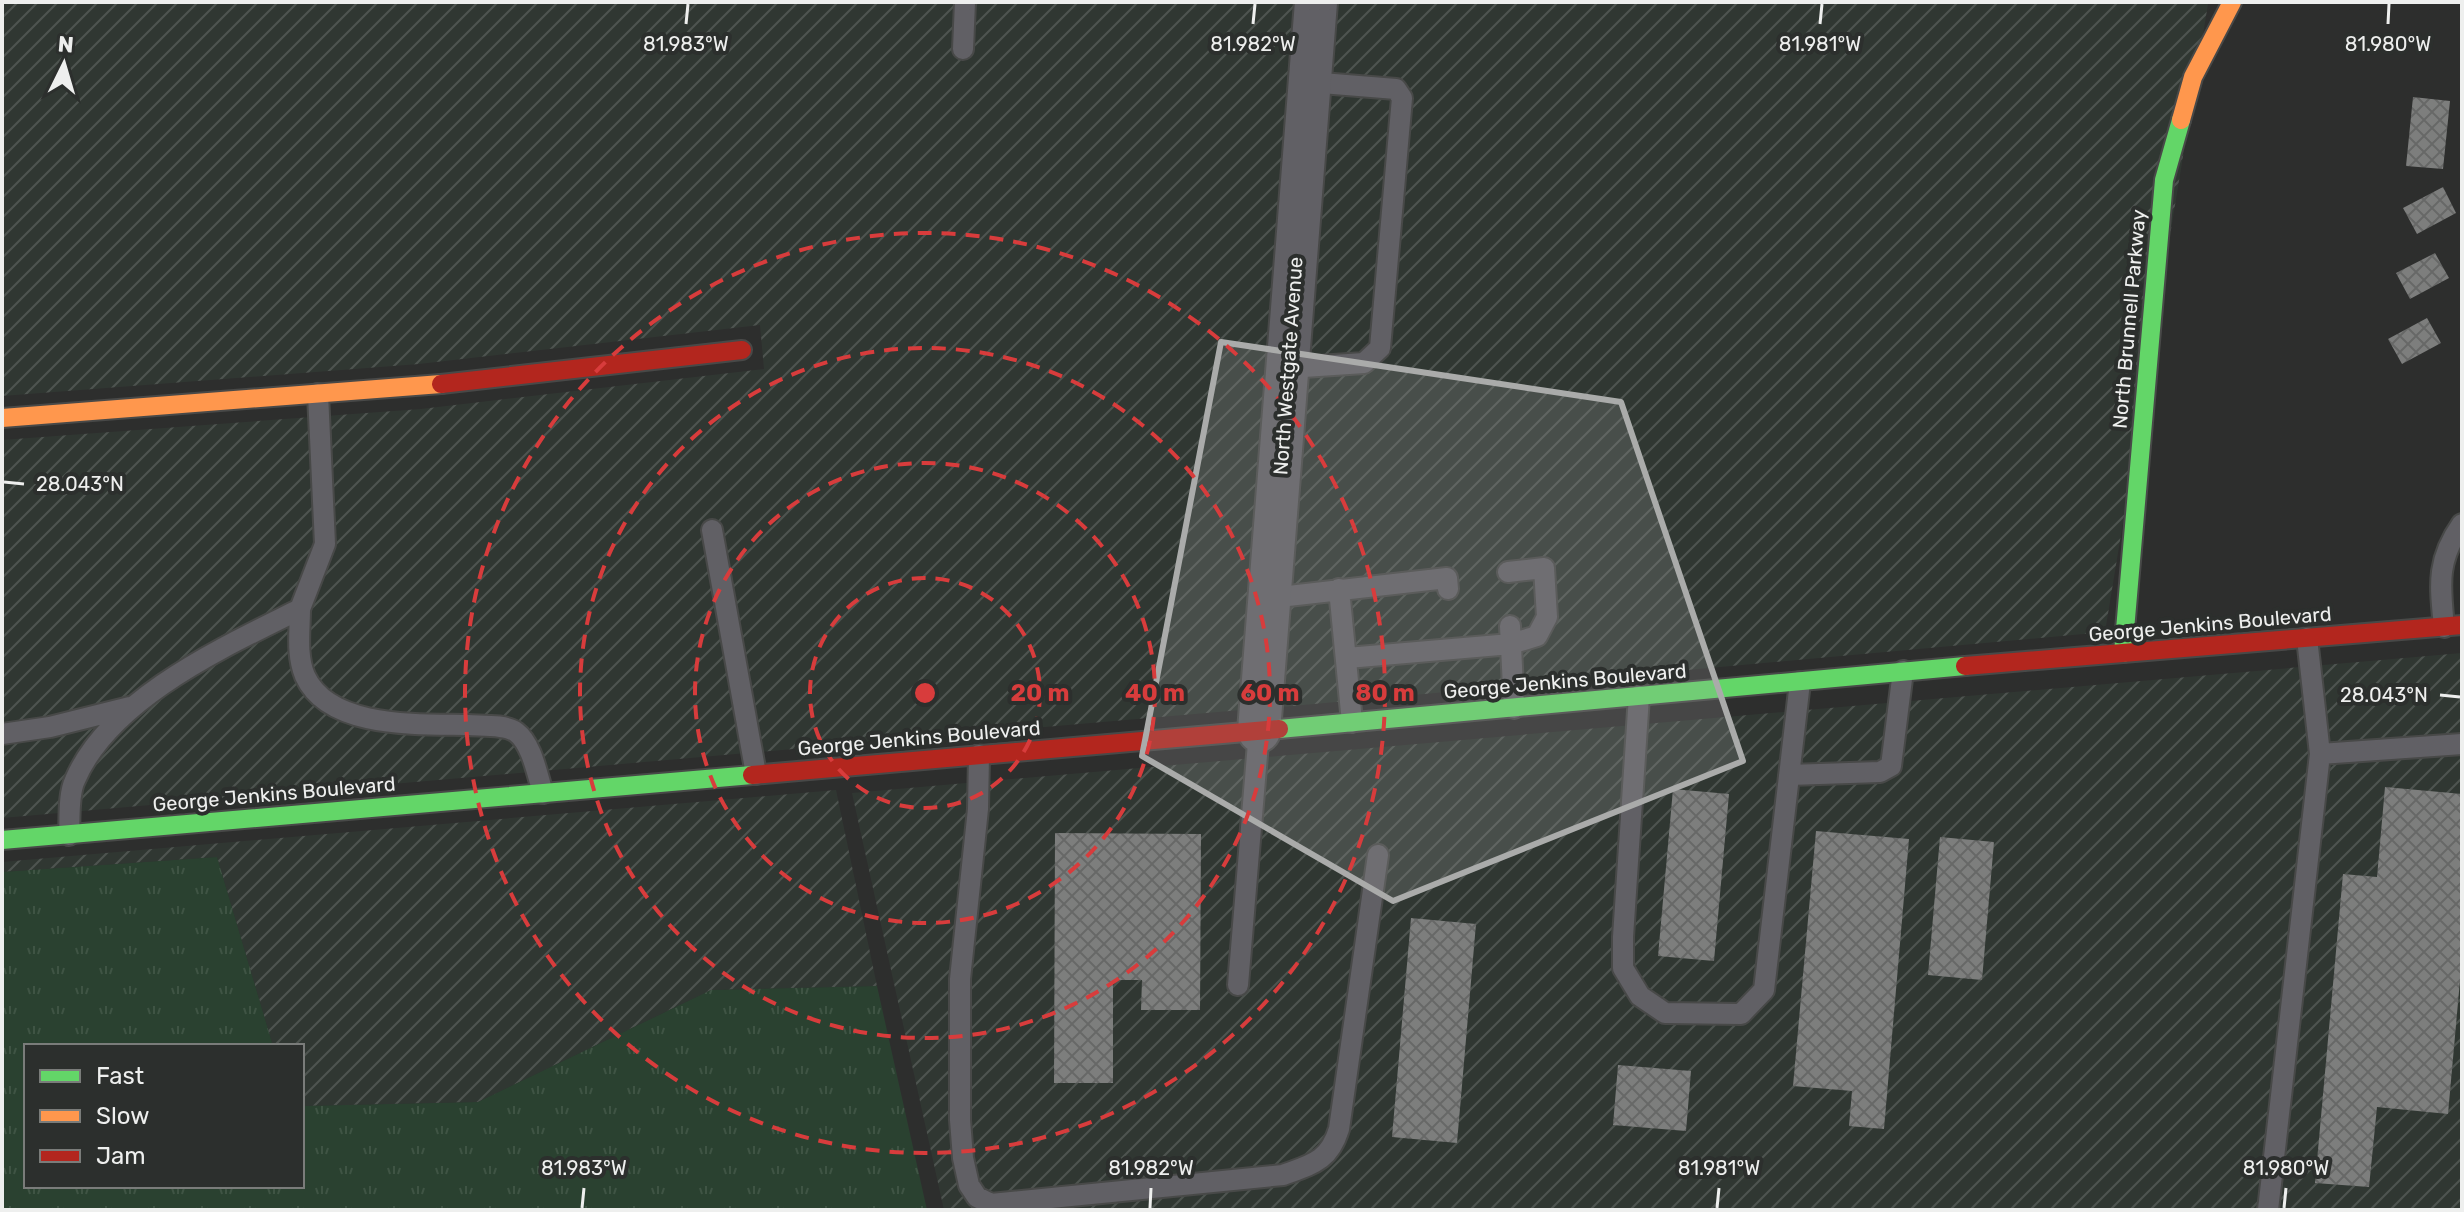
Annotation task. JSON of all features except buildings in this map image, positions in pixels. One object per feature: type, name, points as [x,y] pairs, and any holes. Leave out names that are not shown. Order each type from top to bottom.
[{"type":"main road","name":"North Brunnell Parkway","points":[[2123,653],[2164,180],[2193,77],[2232,2]]},
{"type":"main road","points":[[2,418],[420,386],[742,350]]},
{"type":"main road","name":"George Jenkins Boulevard","points":[[2,840],[1259,731],[1903,671],[2453,626]]},
{"type":"street","name":"North Westgate Avenue","points":[[1259,731],[1316,2]]},
{"type":"lane","points":[[963,49],[965,2]]},
{"type":"lane","points":[[1288,368],[1364,363],[1380,348],[1402,98],[1396,89],[1309,82]]},
{"type":"lane","points":[[318,394],[325,544],[300,609],[299,649],[305,676],[321,697],[348,712],[389,723],[486,726],[514,730],[526,743],[543,793]]},
{"type":"lane","points":[[2453,626],[2439,575],[2446,549],[2462,524],[2462,509]]},
{"type":"lane","points":[[712,530],[756,774]]},
{"type":"lane","points":[[1347,658],[1410,644],[1453,639],[1537,636],[1547,617],[1544,568],[1501,576]]},
{"type":"lane","points":[[1270,598],[1339,589],[1404,588],[1447,578],[1448,589]]},
{"type":"lane","points":[[1339,589],[1352,722]]},
{"type":"lane","points":[[69,835],[73,783],[93,745],[134,706],[200,660],[300,609]]},
{"type":"lane","points":[[1511,635],[1514,708]]},
{"type":"lane","points":[[2268,1210],[2320,754],[2307,638]]},
{"type":"lane","points":[[1789,775],[1880,772],[1891,766],[1903,671]]},
{"type":"lane","points":[[1639,696],[1623,968],[1640,996],[1665,1013],[1741,1014],[1764,990],[1800,682]]},
{"type":"lane","points":[[2,734],[50,727],[134,706]]},
{"type":"lane","points":[[1238,985],[1259,731]]},
{"type":"lane","points":[[2320,754],[2462,744]]},
{"type":"lane","points":[[979,755],[978,809],[960,979],[960,1120],[969,1185],[977,1197],[991,1204],[1283,1175],[1316,1162],[1333,1147],[1339,1129],[1378,855]]},
{"type":"highlighted area","points":[[1221,342],[1621,402],[1743,761],[1393,901],[1142,756]]},
{"type":"shaded area","points":[[2,2],[1296,2],[1241,710],[2,818],[2,440],[421,409],[764,369],[760,325],[419,364],[2,396]]},
{"type":"shaded area","points":[[1336,2],[2208,4],[2105,632],[1281,707]]},
{"type":"shaded area","points":[[2462,653],[2462,1210],[944,1210],[852,793]]},
{"type":"shaded area","points":[[836,790],[877,986],[711,990],[478,1102],[304,1106],[304,1044],[272,1044],[217,857],[2,872],[2,862]]},
{"type":"green space","points":[[217,857],[272,1044],[24,1044],[24,1188],[304,1188],[304,1106],[478,1102],[711,990],[877,986],[927,1210],[2,1210],[2,872]]},
{"type":"traffic: fast","points":[[2123,653],[2164,180],[2181,120]]},
{"type":"traffic: fast","points":[[1279,729],[1965,666]]},
{"type":"traffic: fast","points":[[2,840],[752,775]]},
{"type":"traffic: slow","points":[[2181,120],[2193,77],[2232,2]]},
{"type":"traffic: slow","points":[[2,418],[441,384]]},
{"type":"traffic: jam","points":[[441,384],[742,350]]},
{"type":"traffic: jam","points":[[1965,666],[2462,625]]},
{"type":"traffic: jam","points":[[752,775],[1279,729]]}]
